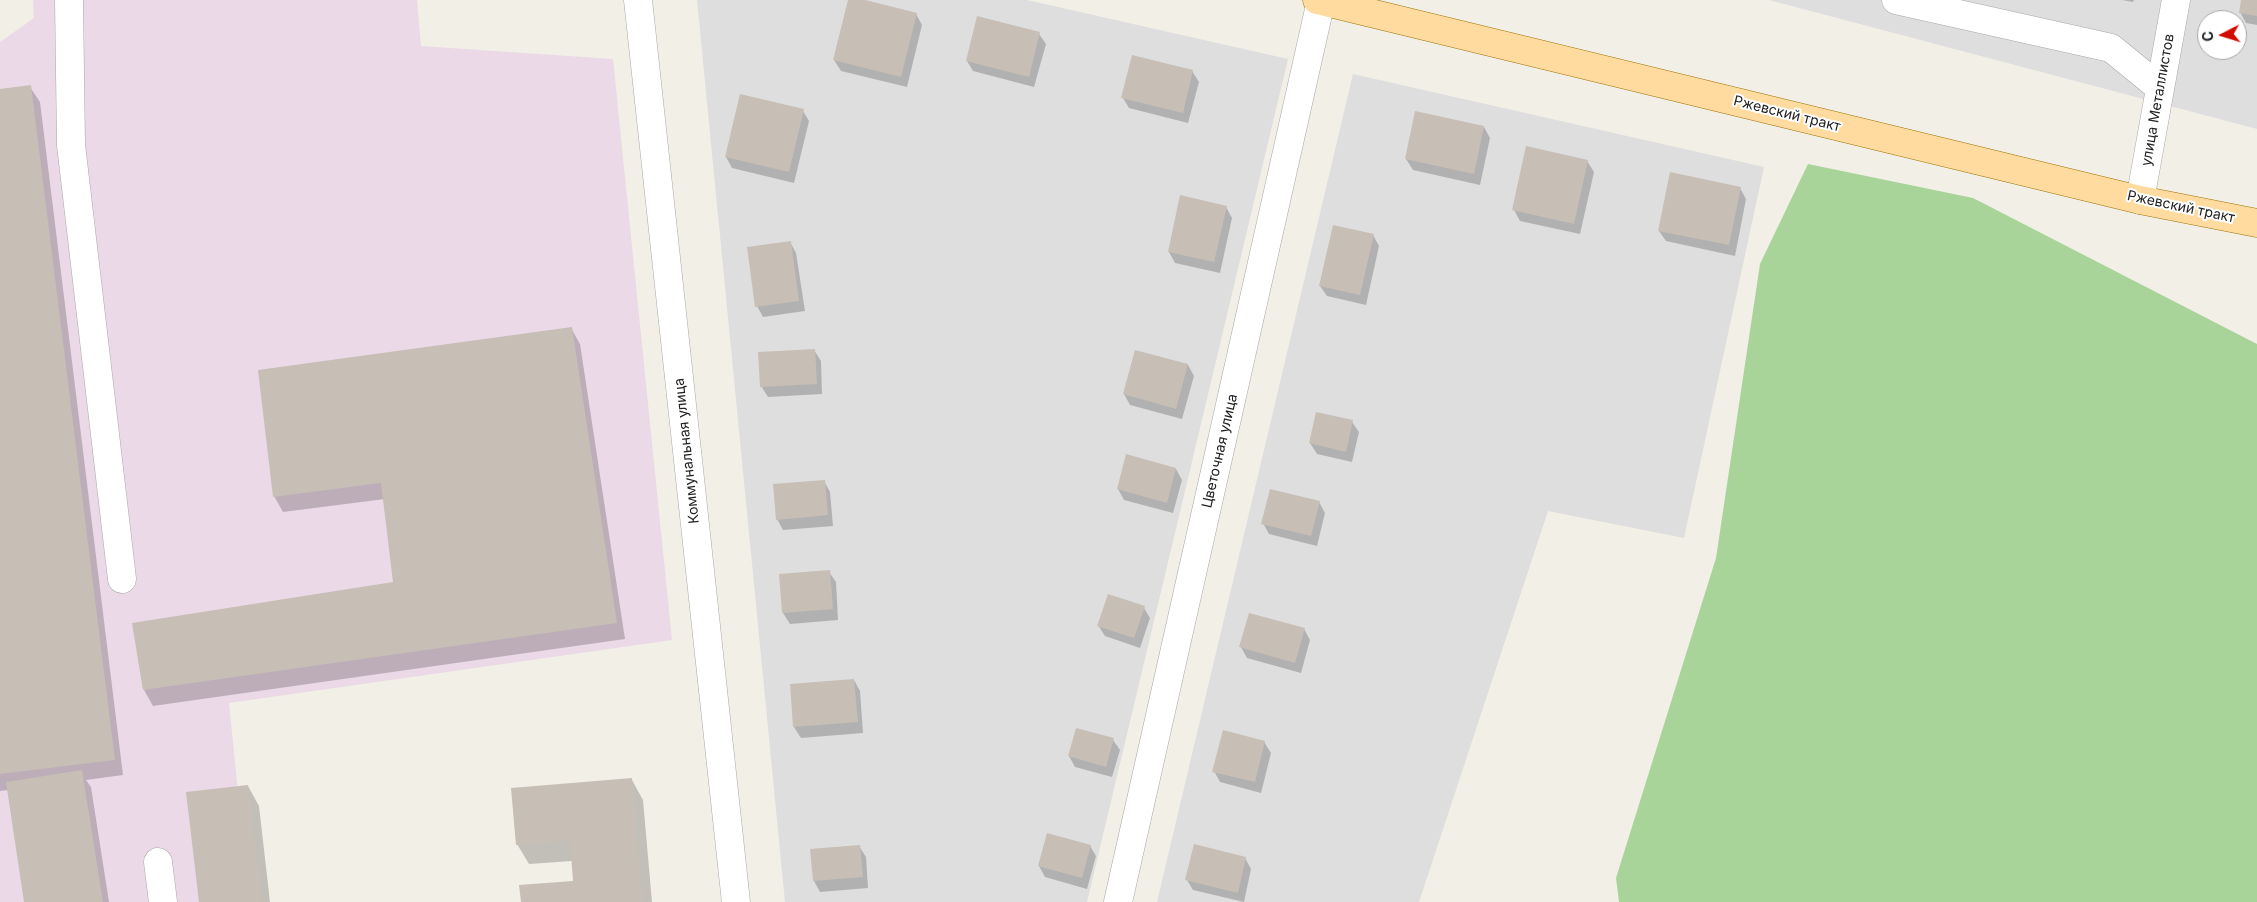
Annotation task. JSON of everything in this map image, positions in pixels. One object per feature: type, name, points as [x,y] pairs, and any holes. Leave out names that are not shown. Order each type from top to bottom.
[{"type":"main road","name":"Ржевский тракт","points":[[1319,0],[2140,200],[2257,222]]},
{"type":"street","points":[[69,0],[71,145],[122,579]]},
{"type":"street","name":"Коммунальная улица","points":[[638,0],[736,902]]},
{"type":"street","name":"Цветочная улица","points":[[1118,902],[1319,0]]},
{"type":"street","points":[[1896,0],[2111,48],[2160,88]]},
{"type":"street","name":"улица Металлистов","points":[[2140,200],[2176,0]]},
{"type":"street","points":[[158,862],[163,902]]},
{"type":"shaded area","points":[[33,0],[417,0],[421,46],[613,59],[672,640],[229,703],[249,902],[0,902],[0,42],[34,18]]},
{"type":"shaded area","points":[[697,0],[1027,0],[1288,59],[1087,902],[785,902]]},
{"type":"shaded area","points":[[1769,0],[2257,0],[2257,129]]},
{"type":"shaded area","points":[[1353,74],[1764,167],[1684,538],[1548,511],[1419,902],[1157,902]]},
{"type":"green space","points":[[1808,164],[1973,198],[2257,344],[2257,902],[1619,902],[1616,878],[1716,558],[1760,264]]},
{"type":"building","points":[[848,0],[865,0],[917,13],[901,77],[833,60]]},
{"type":"building","points":[[2241,0],[2257,0],[2257,16],[2247,14],[2247,10],[2239,10]]},
{"type":"building","points":[[977,16],[1040,32],[1029,77],[966,61]]},
{"type":"building","points":[[1132,55],[1193,70],[1183,113],[1121,98]]},
{"type":"building","points":[[31,85],[115,760],[0,774],[0,89]]},
{"type":"building","points":[[740,94],[804,109],[789,172],[725,157]]},
{"type":"building","points":[[1415,111],[1484,126],[1474,174],[1405,159]]},
{"type":"building","points":[[1526,146],[1588,160],[1574,224],[1512,210]]},
{"type":"building","points":[[1670,172],[1741,187],[1729,245],[1658,231]]},
{"type":"building","points":[[1180,195],[1227,206],[1214,262],[1168,252]]},
{"type":"building","points":[[1333,225],[1374,234],[1360,295],[1319,286]]},
{"type":"building","points":[[791,241],[799,301],[755,307],[747,247]]},
{"type":"building","points":[[572,327],[617,623],[143,690],[132,623],[393,582],[381,483],[273,497],[258,370]]},
{"type":"building","points":[[815,349],[817,384],[760,387],[758,352]]},
{"type":"building","points":[[1135,350],[1188,364],[1176,409],[1123,394]]},
{"type":"building","points":[[1316,412],[1353,420],[1346,452],[1309,443]]},
{"type":"building","points":[[1126,454],[1176,468],[1167,503],[1117,489]]},
{"type":"building","points":[[825,480],[828,515],[776,520],[773,484]]},
{"type":"building","points":[[1270,489],[1320,501],[1311,536],[1261,524]]},
{"type":"building","points":[[830,570],[833,609],[782,613],[779,574]]},
{"type":"building","points":[[1108,594],[1145,606],[1134,638],[1097,626]]},
{"type":"building","points":[[1249,613],[1305,628],[1295,663],[1239,647]]},
{"type":"building","points":[[854,679],[858,722],[793,727],[790,684]]},
{"type":"building","points":[[1076,728],[1114,738],[1106,767],[1068,756]]},
{"type":"building","points":[[1223,730],[1265,741],[1255,782],[1212,772]]},
{"type":"building","points":[[82,770],[103,902],[24,902],[6,782]]},
{"type":"building","points":[[632,778],[642,902],[521,902],[519,885],[573,881],[570,840],[516,845],[511,788]]},
{"type":"building","points":[[248,785],[262,902],[199,902],[186,792]]},
{"type":"building","points":[[1047,833],[1091,845],[1082,878],[1038,866]]},
{"type":"building","points":[[1194,844],[1246,857],[1238,893],[1185,880]]},
{"type":"building","points":[[860,845],[863,877],[813,881],[810,849]]}]
